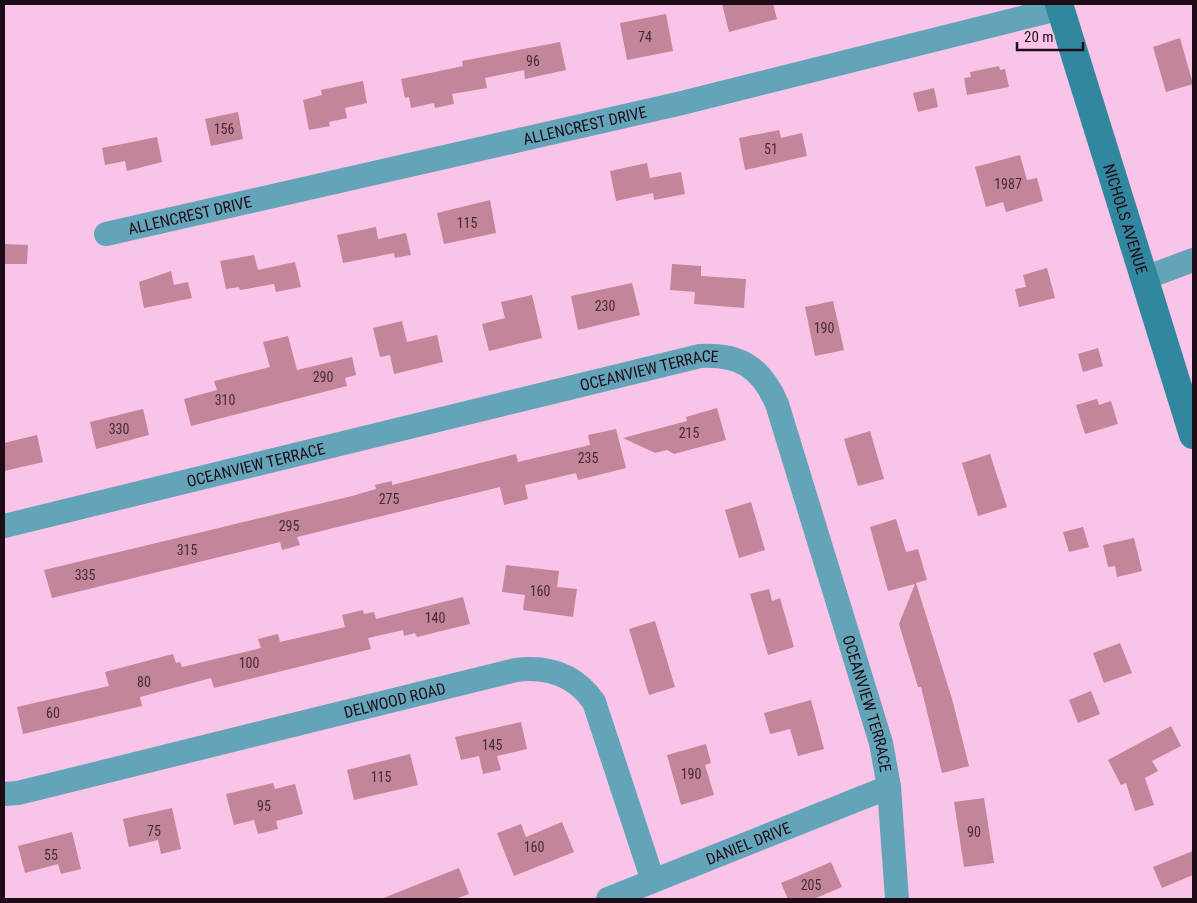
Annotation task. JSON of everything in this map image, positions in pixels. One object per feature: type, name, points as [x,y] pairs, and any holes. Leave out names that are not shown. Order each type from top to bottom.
[{"type":"main road","name":"NICHOLS AVENUE","points":[[1060,6],[1193,435]]},
{"type":"street","name":"ALLENCREST DRIVE","points":[[106,234],[682,103],[1060,6]]},
{"type":"street","points":[[1145,278],[1193,260]]},
{"type":"street","name":"OCEANVIEW TERRACE","points":[[4,526],[700,356],[724,356],[737,360],[756,372],[765,381],[777,404],[881,743],[889,787],[897,899]]},
{"type":"street","name":"DELWOOD ROAD","points":[[4,794],[18,793],[516,670],[541,669],[559,673],[575,681],[594,702],[653,881]]},
{"type":"street","name":"DANIEL DRIVE","points":[[608,899],[889,787]]},
{"type":"building","points":[[722,4],[773,4],[777,19],[729,32]]},
{"type":"building","points":[[666,14],[673,51],[627,60],[620,23]]},
{"type":"building","points":[[1180,38],[1193,84],[1166,92],[1153,47]]},
{"type":"building","points":[[560,42],[566,70],[525,79],[524,70],[485,78],[487,88],[452,94],[454,104],[435,108],[434,103],[411,108],[409,97],[405,98],[401,79],[463,66],[462,61]]},
{"type":"building","points":[[999,66],[1000,70],[1005,69],[1009,87],[967,95],[964,78],[971,77],[970,72]]},
{"type":"building","points":[[363,81],[367,103],[345,108],[347,118],[329,122],[330,126],[309,130],[303,100],[322,95],[321,90]]},
{"type":"building","points":[[934,88],[938,107],[918,112],[913,93]]},
{"type":"building","points":[[238,112],[243,139],[211,146],[205,119]]},
{"type":"building","points":[[779,130],[781,138],[802,133],[807,156],[745,170],[739,138]]},
{"type":"building","points":[[157,137],[162,162],[127,171],[125,161],[105,165],[102,148]]},
{"type":"building","points":[[1020,155],[1027,180],[1037,178],[1043,201],[1006,212],[1003,202],[986,207],[975,167]]},
{"type":"building","points":[[647,163],[650,178],[681,172],[685,194],[654,200],[653,193],[616,201],[610,171]]},
{"type":"building","points":[[490,200],[496,233],[444,244],[437,213]]},
{"type":"building","points":[[376,227],[378,239],[406,233],[411,255],[395,258],[394,253],[343,263],[337,235]]},
{"type":"building","points":[[4,244],[28,245],[27,264],[4,264]]},
{"type":"building","points":[[254,255],[258,270],[295,262],[301,287],[276,292],[274,284],[240,290],[239,287],[226,289],[220,261]]},
{"type":"building","points":[[672,264],[701,266],[701,276],[746,279],[744,308],[694,304],[695,292],[670,290]]},
{"type":"building","points":[[1047,268],[1055,298],[1019,307],[1015,289],[1026,287],[1023,275]]},
{"type":"building","points":[[171,271],[174,285],[188,282],[192,298],[144,308],[139,282]]},
{"type":"building","points":[[632,283],[640,315],[578,330],[571,296]]},
{"type":"building","points":[[532,295],[542,338],[489,351],[482,324],[505,318],[501,302]]},
{"type":"building","points":[[833,301],[844,350],[815,356],[805,307]]},
{"type":"building","points":[[402,321],[407,342],[437,335],[443,362],[394,374],[390,355],[380,357],[373,328]]},
{"type":"building","points":[[288,336],[297,370],[352,357],[356,375],[345,378],[347,386],[191,426],[184,399],[217,390],[214,381],[270,367],[263,342]]},
{"type":"building","points":[[1098,348],[1103,366],[1083,372],[1078,354]]},
{"type":"building","points":[[1097,399],[1099,405],[1111,401],[1118,424],[1085,434],[1076,405]]},
{"type":"building","points":[[717,408],[726,440],[674,454],[667,450],[655,453],[623,438],[687,421],[686,417]]},
{"type":"building","points":[[143,409],[149,435],[96,449],[90,422]]},
{"type":"building","points":[[616,429],[626,468],[578,480],[576,473],[525,485],[528,499],[504,505],[500,487],[297,537],[300,545],[282,550],[280,542],[52,598],[44,570],[352,496],[376,489],[375,485],[392,481],[392,485],[516,454],[518,462],[590,445],[588,435]]},
{"type":"building","points":[[870,431],[884,479],[858,486],[844,439]]},
{"type":"building","points":[[37,435],[43,462],[4,471],[4,443]]},
{"type":"building","points":[[990,454],[1007,507],[978,516],[962,463]]},
{"type":"building","points":[[751,502],[765,550],[739,558],[725,510]]},
{"type":"building","points":[[896,519],[906,552],[918,549],[927,580],[916,583],[952,699],[969,766],[942,773],[921,687],[918,687],[899,624],[915,584],[888,591],[870,527]]},
{"type":"building","points":[[1083,527],[1089,547],[1069,552],[1063,532]]},
{"type":"building","points":[[1134,538],[1142,571],[1117,577],[1115,566],[1108,567],[1103,545]]},
{"type":"building","points":[[506,565],[559,571],[557,587],[577,589],[573,617],[523,610],[525,595],[502,592]]},
{"type":"building","points":[[769,589],[772,601],[780,598],[794,647],[768,655],[750,594]]},
{"type":"building","points":[[463,597],[470,624],[417,637],[415,633],[404,636],[403,630],[368,638],[371,649],[214,688],[211,678],[140,697],[142,706],[23,734],[17,707],[109,686],[105,672],[173,654],[176,663],[180,662],[182,667],[261,648],[258,639],[278,634],[280,642],[345,627],[342,615],[363,610],[364,614],[374,612],[376,619]]},
{"type":"building","points":[[655,621],[675,687],[649,695],[629,629]]},
{"type":"building","points":[[1120,643],[1132,673],[1104,683],[1093,653]]},
{"type":"building","points":[[1091,691],[1100,714],[1078,723],[1069,700]]},
{"type":"building","points":[[811,700],[824,749],[798,756],[790,729],[770,734],[764,713]]},
{"type":"building","points":[[521,722],[527,749],[497,756],[501,770],[483,774],[479,756],[461,760],[455,737]]},
{"type":"building","points":[[1171,726],[1181,746],[1152,761],[1158,771],[1145,778],[1154,805],[1135,811],[1126,783],[1121,785],[1108,760]]},
{"type":"building","points":[[706,744],[711,763],[705,765],[714,795],[681,805],[667,755]]},
{"type":"building","points":[[410,754],[418,785],[354,800],[347,770]]},
{"type":"building","points":[[273,783],[275,789],[295,784],[303,814],[276,821],[278,829],[258,834],[254,820],[234,825],[226,794]]},
{"type":"building","points":[[984,798],[994,863],[964,867],[954,802]]},
{"type":"building","points":[[172,808],[181,849],[161,854],[158,840],[129,847],[123,819]]},
{"type":"building","points":[[562,822],[574,852],[514,876],[497,833],[521,824],[526,837]]},
{"type":"building","points":[[72,832],[81,869],[61,874],[58,864],[25,873],[18,846]]},
{"type":"building","points":[[1193,851],[1193,875],[1162,888],[1153,867]]},
{"type":"building","points":[[831,862],[842,887],[814,899],[788,899],[781,883]]},
{"type":"building","points":[[459,868],[469,894],[455,899],[381,899]]}]
